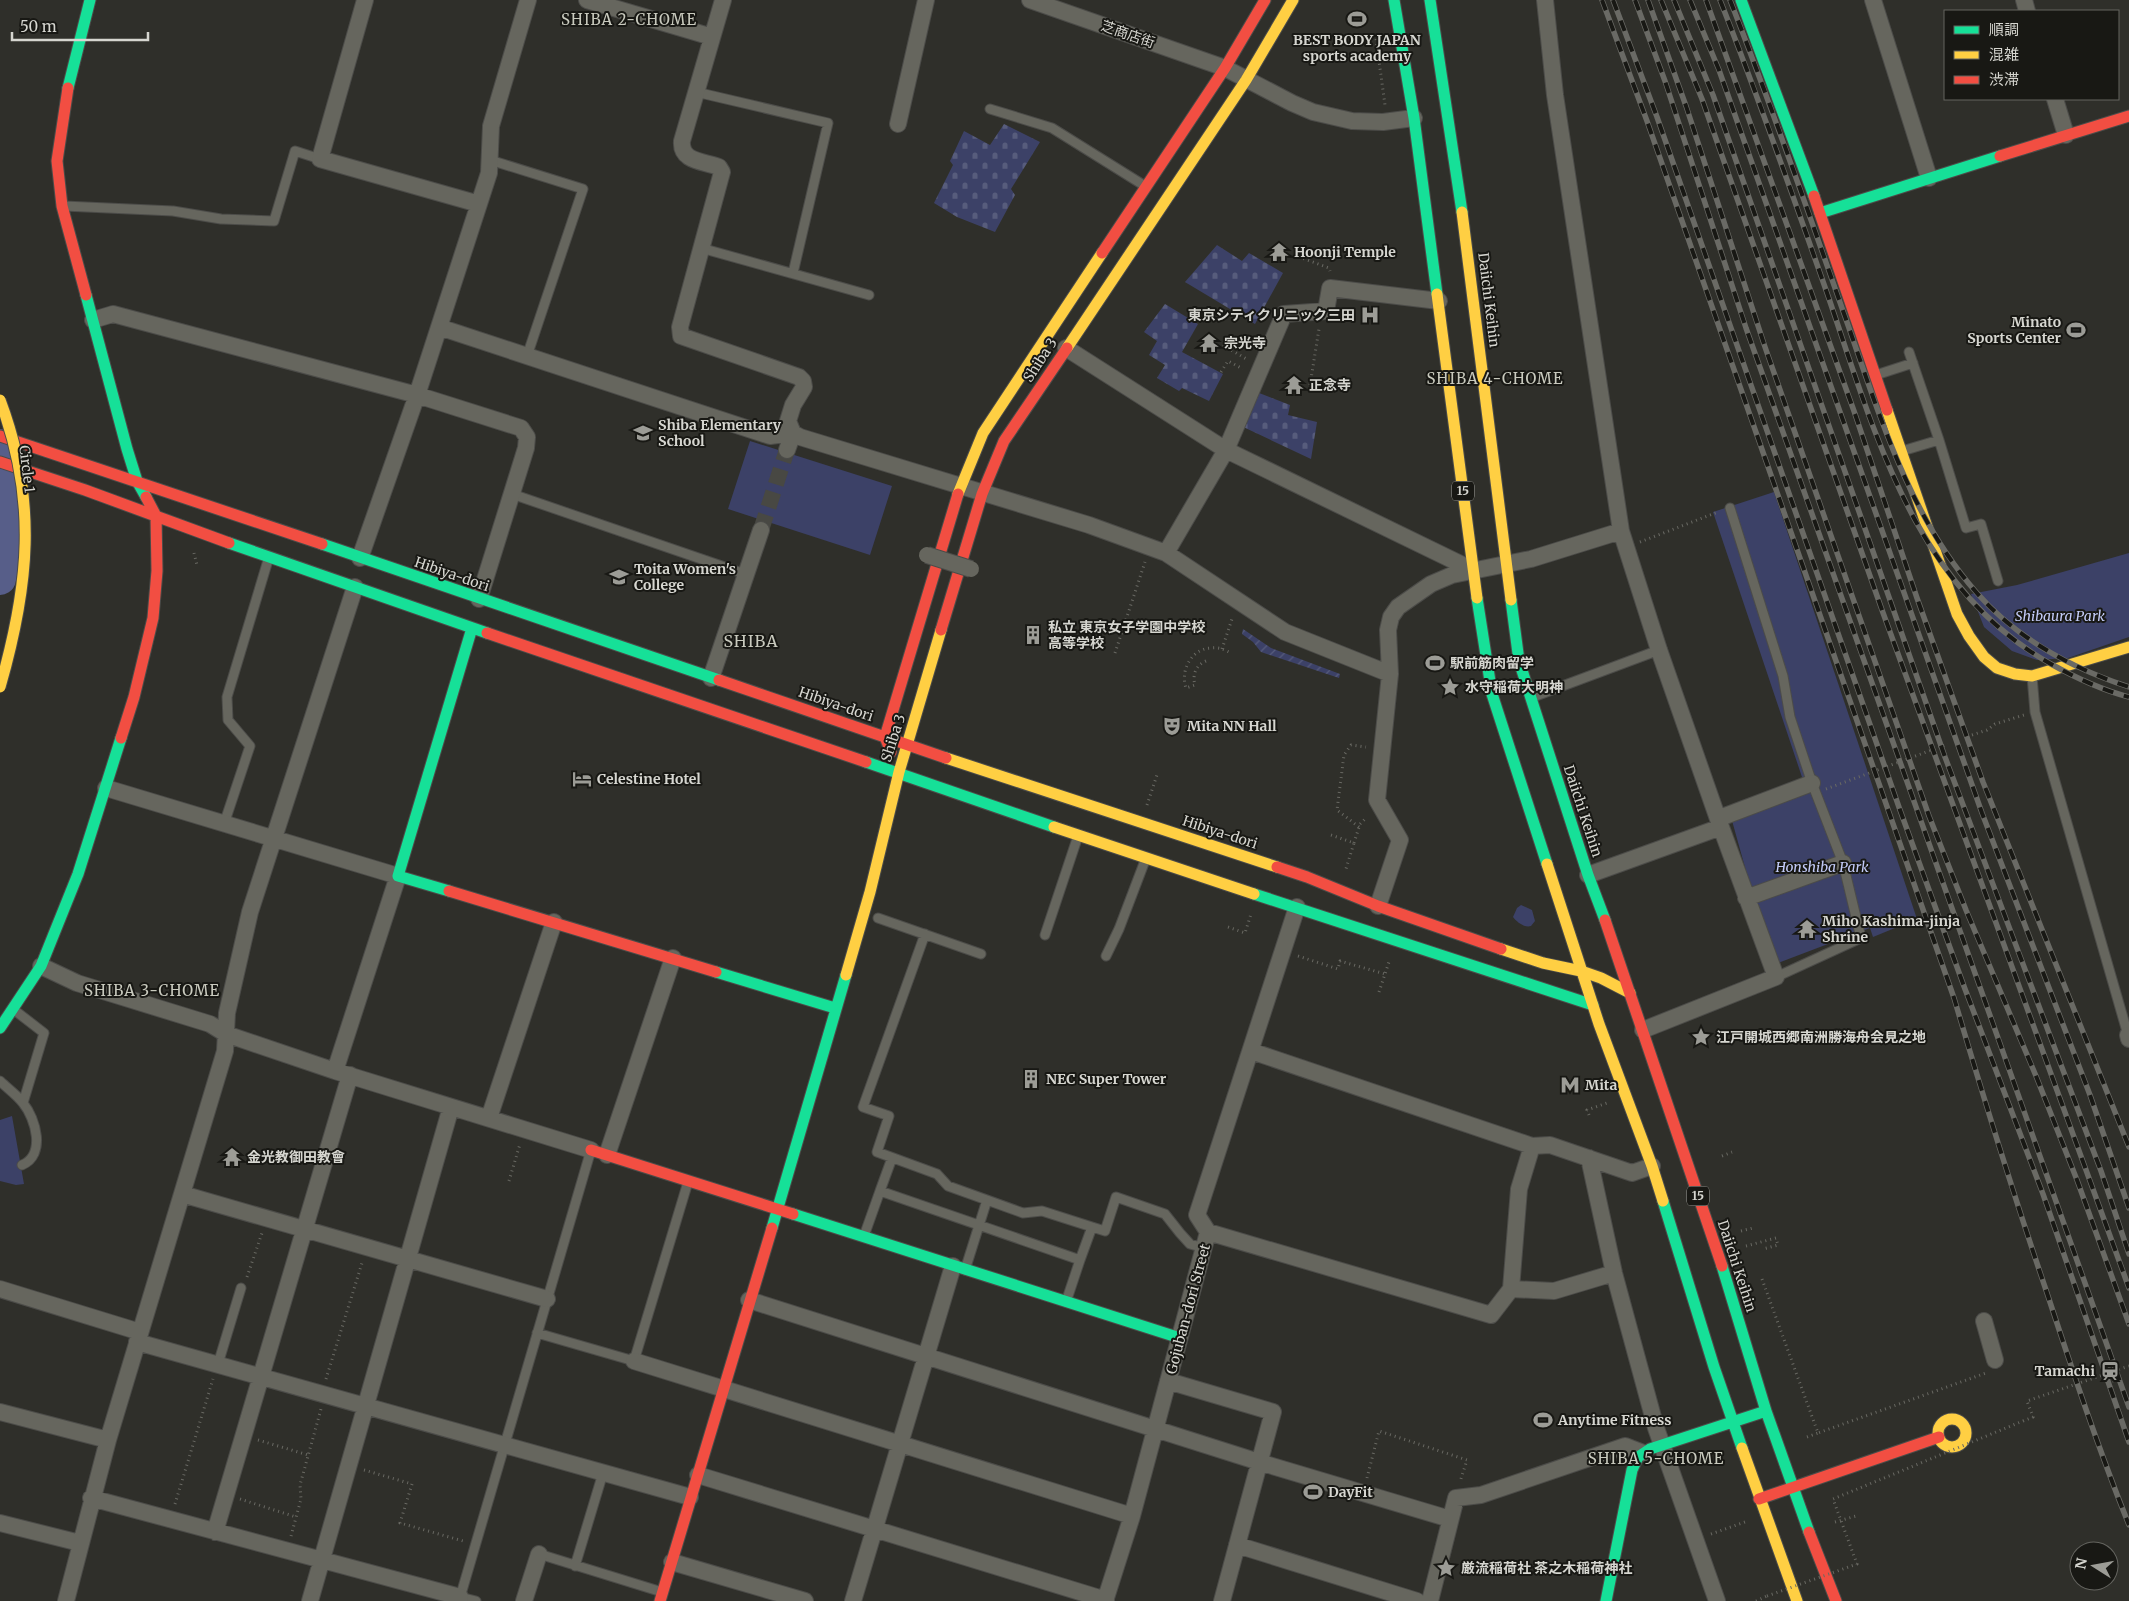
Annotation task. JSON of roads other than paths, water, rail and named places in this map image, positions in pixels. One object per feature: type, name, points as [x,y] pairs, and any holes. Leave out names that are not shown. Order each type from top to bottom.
[{"type":"main road","points":[[0,1028],[41,966],[78,874],[134,697],[153,618],[157,571],[156,516],[137,481],[62,206],[58,161],[66,97],[90,0]]},
{"type":"main road","name":"Shiba 3","points":[[899,772],[885,737],[960,486],[983,433],[1225,68],[1265,0]]},
{"type":"main road","name":"Shiba 3","points":[[899,772],[982,494],[1004,441],[1246,80],[1293,0]]},
{"type":"main road","name":"15","points":[[1394,0],[1414,118],[1439,301],[1460,432],[1473,570],[1492,694],[1581,971],[1652,1166],[1718,1365],[1733,1422],[1764,1515],[1797,1601]]},
{"type":"main road","name":"Daiichi Keihin","points":[[1430,0],[1461,204],[1486,428],[1507,564],[1519,661],[1588,875],[1611,935],[1727,1280],[1745,1356],[1792,1487],[1836,1601]]},
{"type":"main road","points":[[1741,0],[1820,213],[1957,614],[1969,638],[1997,667],[2016,674],[2032,676],[2129,647]]},
{"type":"main road","points":[[1820,213],[2129,116]]},
{"type":"main road","points":[[0,401],[20,464],[25,497],[27,543],[16,622],[0,687]]},
{"type":"main road","name":"Circle 1","points":[[0,401],[12,466],[16,513],[10,585]]},
{"type":"main road","name":"Hibiya-dori","points":[[0,436],[137,481],[907,745],[1307,877],[1378,906],[1544,963],[1581,971],[1615,984],[1630,993]]},
{"type":"main road","points":[[0,462],[472,628],[899,772],[1078,835],[1593,1005]]},
{"type":"main road","points":[[472,628],[398,876],[835,1008]]},
{"type":"main road","points":[[661,1597],[749,1300],[778,1210],[870,892],[899,772]]},
{"type":"main road","points":[[591,1150],[1180,1338]]},
{"type":"main road","points":[[1606,1601],[1635,1461],[1642,1453],[1662,1445],[1766,1412]]},
{"type":"main road","points":[[1760,1499],[1939,1437]]},
{"type":"street","points":[[365,0],[320,159],[479,204]]},
{"type":"street","points":[[360,558],[417,395],[489,172],[491,126],[528,0]]},
{"type":"street","points":[[587,0],[634,7],[712,37]]},
{"type":"street","points":[[723,0],[681,148],[684,154],[690,158],[719,167],[722,172],[680,327],[682,336],[799,377],[803,381],[804,386],[793,405],[788,422],[793,432],[800,437],[982,494],[1089,525],[1166,553],[1285,632],[1390,674]]},
{"type":"street","points":[[898,124],[926,0]]},
{"type":"street","name":"芝商店街","points":[[1030,0],[1225,68],[1292,103],[1333,118],[1383,122],[1414,118]]},
{"type":"street","points":[[1545,0],[1557,105],[1625,548],[1659,650],[1723,822],[1746,898],[1776,977],[1643,1030]]},
{"type":"street","points":[[1873,0],[1929,178]]},
{"type":"street","points":[[2055,100],[2066,135]]},
{"type":"street","points":[[1166,553],[1226,450],[1284,314],[1326,311],[1330,288],[1439,301]]},
{"type":"street","points":[[93,320],[113,314],[417,395],[521,428],[527,437],[526,448],[479,599]]},
{"type":"street","points":[[439,327],[770,436],[793,432]]},
{"type":"street","points":[[1066,348],[1226,450],[1473,570]]},
{"type":"street","points":[[787,450],[793,432]]},
{"type":"street","points":[[711,678],[761,530]]},
{"type":"street","points":[[1378,906],[1400,840],[1377,800],[1390,674],[1388,630],[1391,617],[1398,606],[1444,578],[1473,570],[1544,556],[1621,531]]},
{"type":"street","points":[[927,555],[971,569]]},
{"type":"street","points":[[66,1601],[91,1498],[225,1051],[228,1013],[250,912],[354,587]]},
{"type":"street","points":[[106,788],[398,876],[342,1073],[304,1229],[214,1532]]},
{"type":"street","points":[[1588,875],[1814,788]]},
{"type":"street","points":[[1746,898],[1843,863]]},
{"type":"street","name":"Gojuban-dori Street","points":[[1106,1601],[1132,1516],[1208,1232],[1197,1215],[1297,907]]},
{"type":"street","points":[[489,1118],[554,922]]},
{"type":"street","points":[[607,1155],[673,958]]},
{"type":"street","points":[[41,966],[77,983],[210,1024],[226,1034],[342,1073],[591,1150]]},
{"type":"street","points":[[1251,1051],[1532,1146],[1550,1146],[1632,1173],[1652,1166]]},
{"type":"street","points":[[310,1601],[451,1107]]},
{"type":"street","points":[[1208,1232],[1491,1315],[1511,1289],[1519,1189],[1532,1146]]},
{"type":"street","points":[[1589,1158],[1614,1273],[1662,1445],[1717,1601]]},
{"type":"street","points":[[182,1194],[547,1300]]},
{"type":"street","points":[[853,1601],[926,1356],[959,1268]]},
{"type":"street","points":[[1511,1289],[1554,1291],[1614,1273]]},
{"type":"street","points":[[0,1289],[218,1364],[690,1497]]},
{"type":"street","points":[[749,1300],[1259,1462],[1450,1519]]},
{"type":"street","points":[[1984,1321],[1992,1366]]},
{"type":"street","points":[[634,1361],[724,1387],[1132,1516]]},
{"type":"street","points":[[1168,1381],[1273,1412],[1222,1601]]},
{"type":"street","points":[[0,1412],[108,1440]]},
{"type":"street","points":[[1430,1601],[1456,1498],[1481,1495],[1625,1446],[1642,1453]]},
{"type":"street","points":[[698,1475],[1106,1601]]},
{"type":"street","points":[[91,1498],[459,1599]]},
{"type":"street","points":[[0,1524],[80,1543]]},
{"type":"street","points":[[1237,1545],[1417,1601]]},
{"type":"street","points":[[524,1601],[539,1554]]},
{"type":"street","points":[[672,1562],[804,1601]]},
{"type":"lane","points":[[696,92],[828,123],[793,274]]},
{"type":"lane","points":[[990,108],[1052,128],[1146,187]]},
{"type":"lane","points":[[62,206],[173,211],[222,220],[274,221],[295,152],[320,159]]},
{"type":"lane","points":[[490,160],[583,189],[527,356]]},
{"type":"lane","points":[[701,248],[869,295]]},
{"type":"lane","points":[[1909,352],[1966,528],[1981,524],[1998,581]]},
{"type":"lane","points":[[1876,375],[1913,363]]},
{"type":"lane","points":[[1902,451],[1939,440]]},
{"type":"lane","points":[[512,494],[745,574]]},
{"type":"lane","points":[[1730,508],[1783,676],[1790,717],[1814,788],[1843,863],[1861,938],[1776,977]]},
{"type":"lane","points":[[224,824],[250,746],[228,720],[227,697],[269,557]]},
{"type":"lane","points":[[1530,698],[1659,650]]},
{"type":"lane","points":[[2032,676],[2035,712],[2128,1037]]},
{"type":"lane","points":[[1044,935],[1078,835]]},
{"type":"lane","points":[[1106,956],[1119,929],[1146,858]]},
{"type":"lane","points":[[878,918],[981,954]]},
{"type":"lane","points":[[925,934],[863,1107],[889,1116],[877,1152],[936,1174],[948,1186],[1023,1213],[1042,1211],[1105,1231],[1116,1197],[1165,1214],[1190,1244],[1204,1248]]},
{"type":"lane","points":[[13,1009],[44,1033],[24,1103]]},
{"type":"lane","points":[[0,1081],[24,1103],[31,1117],[38,1146],[33,1157],[22,1164]]},
{"type":"lane","points":[[476,1601],[459,1599],[591,1150]]},
{"type":"lane","points":[[864,1237],[892,1158]]},
{"type":"lane","points":[[538,1333],[634,1361],[689,1181]]},
{"type":"lane","points":[[880,1190],[1080,1260]]},
{"type":"lane","points":[[959,1268],[979,1225],[987,1200]]},
{"type":"lane","points":[[1066,1302],[1092,1227]]},
{"type":"lane","points":[[218,1364],[242,1288]]},
{"type":"lane","points":[[575,1566],[603,1473]]},
{"type":"lane","points":[[539,1554],[661,1597]]},
{"type":"waterway","points":[[0,445],[8,492],[6,550],[0,579]]},
{"type":"tunnel","points":[[761,530],[787,450]]},
{"type":"railway","points":[[1602,0],[1647,121],[1954,998],[2034,1254],[2086,1408],[2129,1525]]},
{"type":"railway","points":[[1613,0],[1657,117],[1900,810],[1965,989],[2043,1194],[2129,1442]]},
{"type":"railway","points":[[1635,0],[1665,81],[1746,328],[2129,1407]]},
{"type":"railway","points":[[1648,0],[1686,106],[1765,347],[1929,816],[2077,1180],[2129,1324]]},
{"type":"railway","points":[[1661,0],[1702,99],[1882,610],[2129,1288]]},
{"type":"railway","points":[[1674,0],[1713,95],[1945,757],[2101,1171],[2129,1254]]},
{"type":"railway","points":[[1690,0],[1719,70],[1982,813],[2090,1095],[2129,1208]]},
{"type":"railway","points":[[1706,0],[1854,411],[1917,598],[1983,782],[2129,1147]]},
{"type":"railway","points":[[1720,0],[1748,72],[1882,449],[1905,500],[1932,548],[1964,593],[2004,632],[2060,669],[2099,687],[2129,697]]},
{"type":"railway","points":[[1730,0],[1788,154],[1881,420],[1912,493],[1930,528],[1976,592],[2009,624],[2046,650],[2066,661],[2086,671],[2129,687]]},
{"type":"place","name":"BEST BODY JAPAN sports academy","points":[[1357,19]]},
{"type":"place","name":"Hoonji Temple","points":[[1279,252]]},
{"type":"place","name":"東京シティクリニック三田","points":[[1370,315]]},
{"type":"place","name":"Minato Sports Center","points":[[2076,330]]},
{"type":"place","name":"宗光寺","points":[[1209,343]]},
{"type":"place","name":"正念寺","points":[[1294,385]]},
{"type":"place","name":"Shiba Elementary School","points":[[643,433]]},
{"type":"place","name":"Toita Women's College","points":[[619,577]]},
{"type":"place","name":"私立 東京女子学園中学校 高等学校","points":[[1033,635]]},
{"type":"place","name":"駅前筋肉留学","points":[[1435,663]]},
{"type":"place","name":"水守稲荷大明神","points":[[1450,687]]},
{"type":"place","name":"Mita NN Hall","points":[[1172,726]]},
{"type":"place","name":"Celestine Hotel","points":[[582,779]]},
{"type":"place","name":"Miho Kashima-jinja Shrine","points":[[1807,929]]},
{"type":"place","name":"江戸開城西郷南洲勝海舟会見之地","points":[[1701,1037]]},
{"type":"place","name":"NEC Super Tower","points":[[1031,1079]]},
{"type":"place","name":"Mita","points":[[1570,1085]]},
{"type":"place","name":"金光教御田教會","points":[[232,1157]]},
{"type":"place","name":"Tamachi","points":[[2110,1371]]},
{"type":"place","name":"Anytime Fitness","points":[[1543,1420]]},
{"type":"place","name":"DayFit","points":[[1313,1492]]},
{"type":"place","name":"厳流稲荷社 茶之木稲荷神社","points":[[1446,1568]]},
{"type":"district","name":"SHIBA 2-CHOME","points":[[629,20]]},
{"type":"district","name":"SHIBA 4-CHOME","points":[[1495,379]]},
{"type":"district","name":"SHIBA","points":[[751,641]]},
{"type":"district","name":"SHIBA 3-CHOME","points":[[152,991]]},
{"type":"district","name":"SHIBA 5-CHOME","points":[[1656,1459]]},
{"type":"park label","name":"Shibaura Park","points":[[2060,616]]},
{"type":"park label","name":"Honshiba Park","points":[[1822,867]]}]
